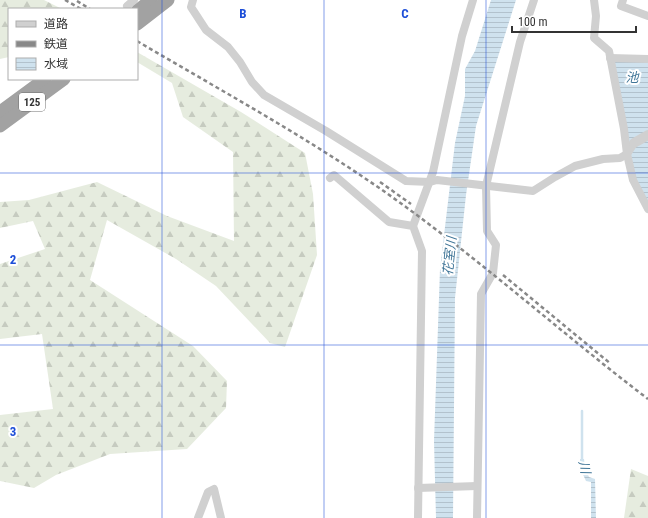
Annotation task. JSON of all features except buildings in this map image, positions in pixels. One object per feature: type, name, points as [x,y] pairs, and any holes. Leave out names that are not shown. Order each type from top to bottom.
[{"type":"highway","points":[[132,8],[151,0]]},
{"type":"highway","points":[[138,23],[167,4]]},
{"type":"highway","name":"125","points":[[0,112],[44,80]]},
{"type":"highway","name":"125","points":[[0,126],[63,80]]},
{"type":"street","points":[[132,8],[134,0]]},
{"type":"street","points":[[167,4],[176,0]]},
{"type":"street","points":[[193,0],[191,7],[206,30],[228,47],[240,62],[252,82],[264,95],[326,130],[406,181],[433,181],[533,192],[575,166],[603,159],[620,158],[627,154],[634,143],[648,134]]},
{"type":"street","points":[[418,518],[422,251],[413,226],[433,181],[433,172],[462,36],[473,0]]},
{"type":"street","points":[[476,518],[481,294],[493,273],[496,245],[487,231],[483,186],[520,42],[534,0]]},
{"type":"street","points":[[594,0],[596,16],[594,38],[609,51],[633,180],[648,209]]},
{"type":"street","points":[[623,0],[621,6],[648,16]]},
{"type":"street","points":[[610,58],[648,59]]},
{"type":"street","points":[[330,178],[334,175],[389,222],[413,226]]},
{"type":"street","points":[[418,488],[477,486]]},
{"type":"street","points":[[198,518],[208,492],[214,489],[221,518]]},
{"type":"green space","points":[[0,0],[44,0],[60,8],[8,8],[8,57],[0,59]]},
{"type":"green space","points":[[138,53],[241,112],[305,153],[313,194],[317,255],[285,347],[270,343],[216,286],[176,259],[107,220],[90,280],[193,346],[227,381],[226,408],[187,449],[110,454],[56,475],[34,488],[0,481],[0,415],[53,409],[42,334],[0,339],[0,264],[45,249],[33,221],[0,228],[0,202],[29,200],[97,182],[167,216],[234,241],[233,152],[183,117],[172,83],[138,63]]},
{"type":"green space","points":[[631,469],[648,476],[648,518],[624,518]]},
{"type":"water","name":"花室川","points":[[491,0],[516,0],[476,126],[466,195],[455,298],[453,518],[436,518],[434,441],[440,269],[455,143],[465,96],[465,69],[475,51]]},
{"type":"water","name":"池","points":[[612,59],[648,60],[648,132],[628,149]]},
{"type":"water","points":[[648,137],[648,205],[635,180],[629,154],[635,145]]},
{"type":"water","points":[[580,459],[584,459],[585,468],[589,477],[595,479],[596,518],[591,518],[591,482],[586,481],[580,468]]},
{"type":"waterway","name":"川","points":[[582,411],[582,461]]},
{"type":"railway","points":[[65,0],[79,8]]},
{"type":"railway","points":[[77,1],[88,8]]},
{"type":"railway","points":[[138,42],[303,138],[368,180],[462,250],[648,399]]},
{"type":"railway","points":[[380,182],[411,204]]},
{"type":"railway","points":[[503,275],[611,364]]}]
